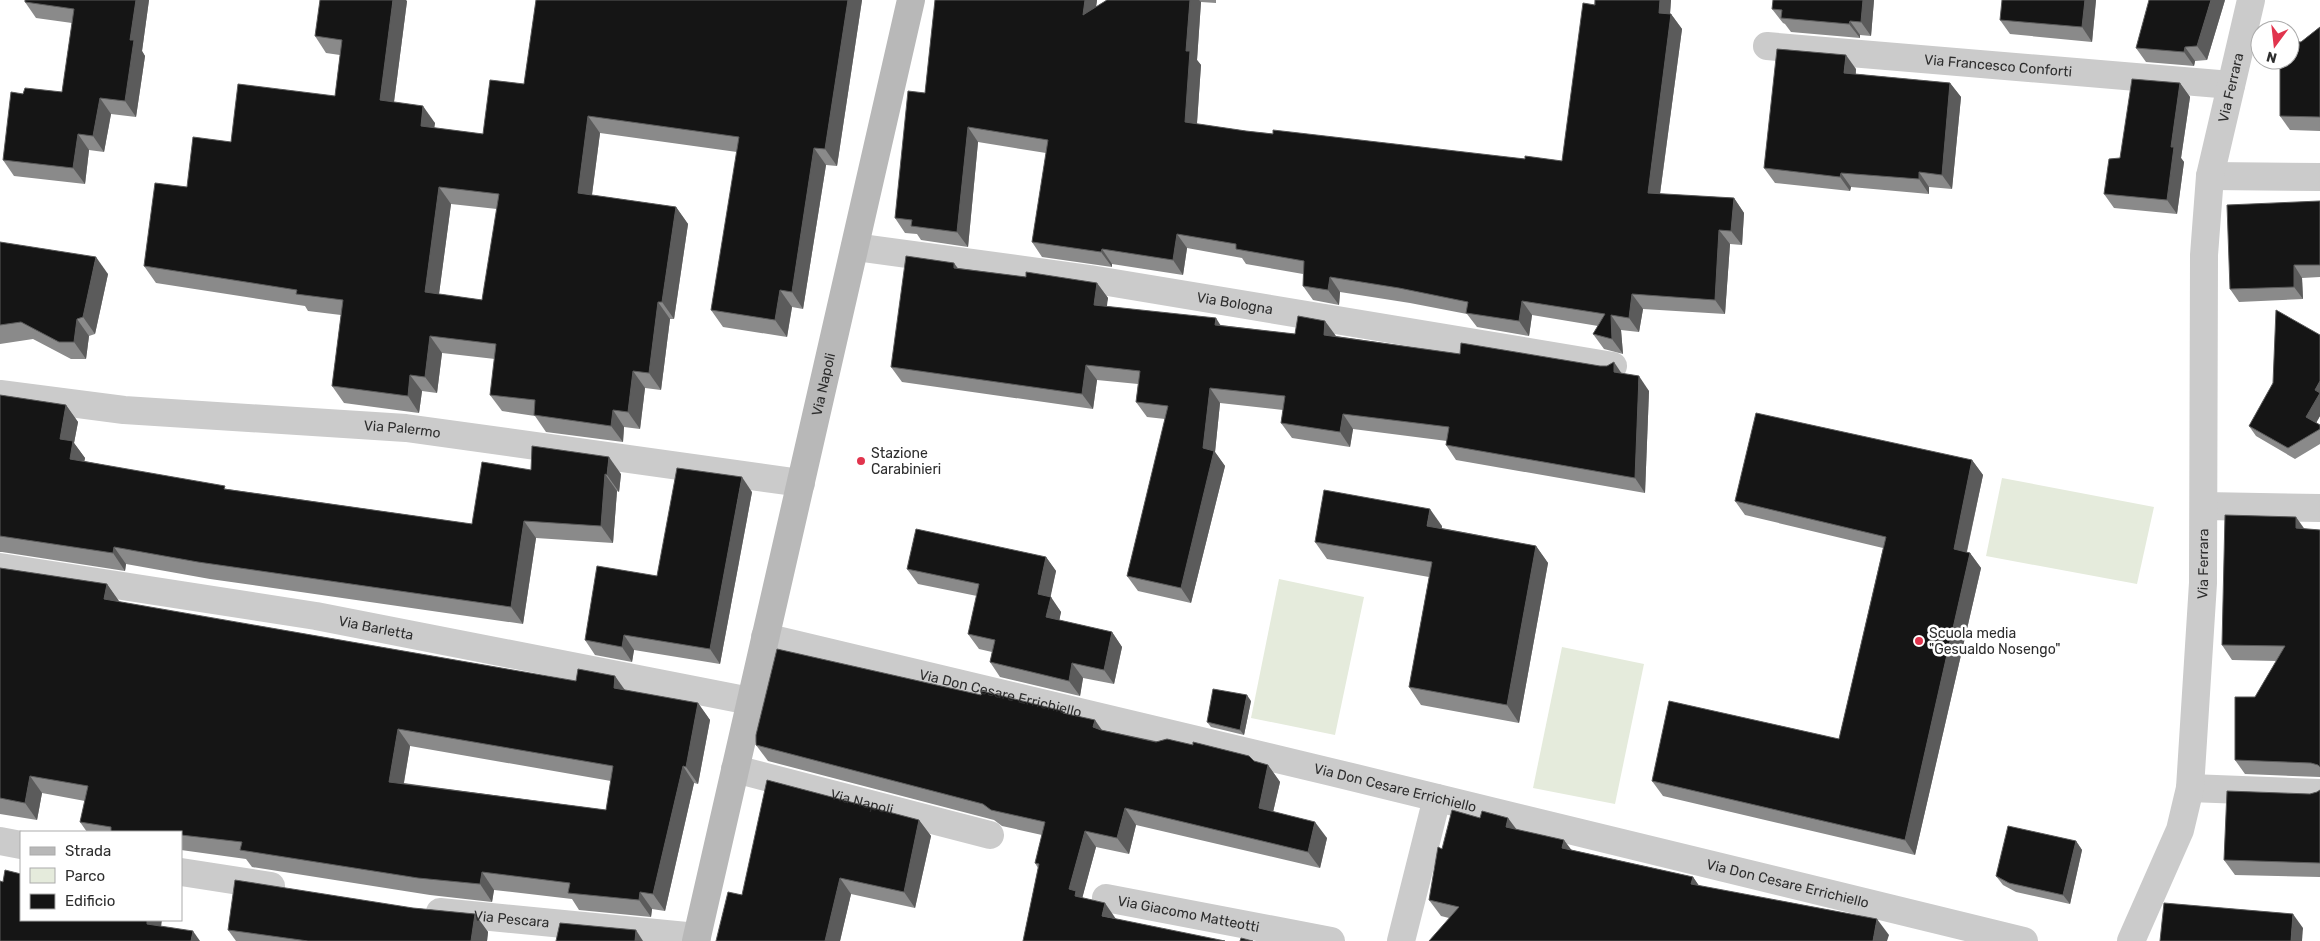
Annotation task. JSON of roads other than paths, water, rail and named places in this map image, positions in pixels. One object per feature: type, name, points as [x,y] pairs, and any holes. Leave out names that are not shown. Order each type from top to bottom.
[{"type":"main road","name":"Via Napoli","points":[[696,939],[912,0]]},
{"type":"street","name":"Via Ferrara","points":[[2131,941],[2180,830],[2190,788],[2203,583],[2204,255],[2210,176],[2251,0]]},
{"type":"street","name":"Via Francesco Conforti","points":[[1767,46],[2231,85]]},
{"type":"street","points":[[2210,176],[2320,177]]},
{"type":"street","name":"Via Bologna","points":[[855,247],[1090,279],[1613,366]]},
{"type":"street","name":"Via Palermo","points":[[0,394],[124,410],[406,428],[801,483]]},
{"type":"street","points":[[2204,506],[2320,508]]},
{"type":"street","name":"Via Barletta","points":[[0,567],[316,616],[750,702]]},
{"type":"street","name":"Via Don Cesare Errichiello","points":[[765,637],[2024,941]]},
{"type":"street","name":"Via Napoli","points":[[735,769],[990,835]]},
{"type":"street","points":[[2190,788],[2320,793]]},
{"type":"street","points":[[1401,941],[1437,798]]},
{"type":"street","points":[[0,841],[20,845]]},
{"type":"street","points":[[182,872],[300,890]]},
{"type":"street","name":"Via Giacomo Matteotti","points":[[1106,898],[1331,941]]},
{"type":"street","name":"Via Pescara","points":[[418,909],[696,939]]},
{"type":"place","name":"Stazione Carabinieri","points":[[861,461]]},
{"type":"place","name":"Scuola media \"Gesualdo Nosengo\"","points":[[1919,641]]}]
